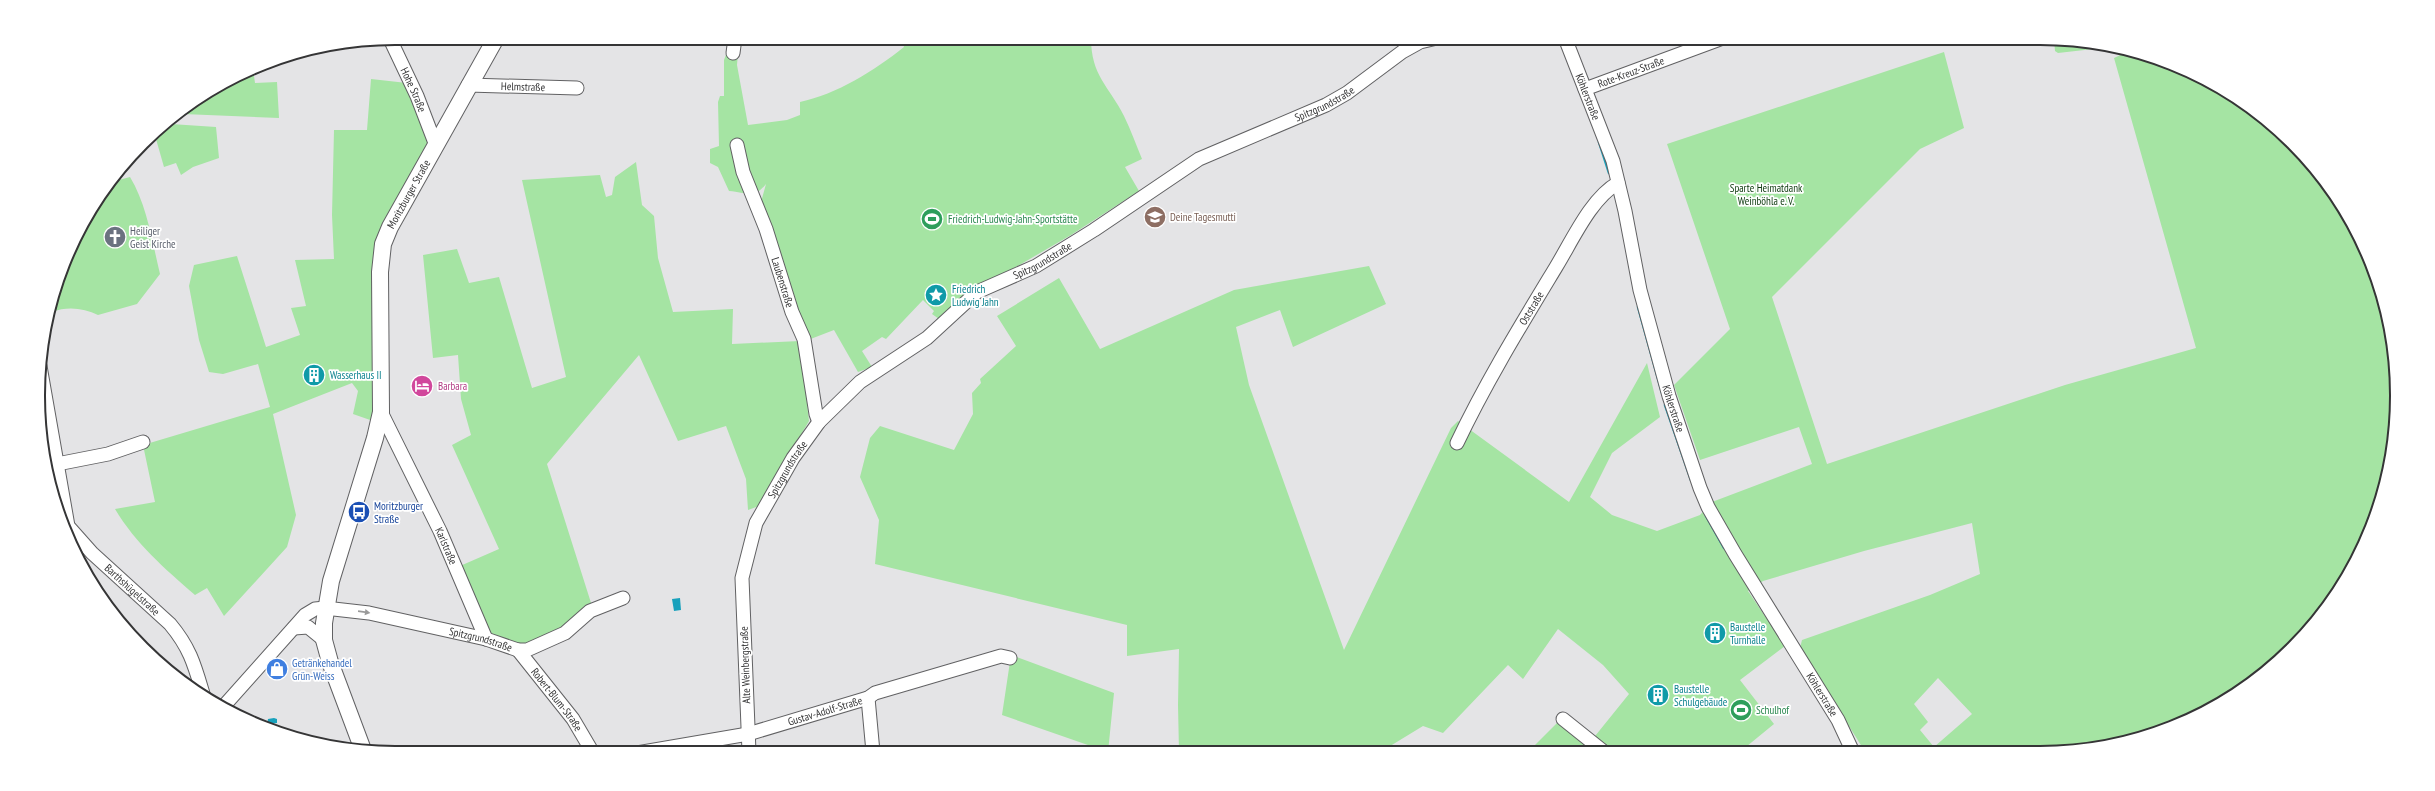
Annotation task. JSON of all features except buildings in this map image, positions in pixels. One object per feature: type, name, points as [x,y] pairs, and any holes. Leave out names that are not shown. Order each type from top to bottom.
[{"type":"main road","name":"Moritzburger Straße","points":[[361,744],[330,662],[324,640],[325,608],[331,581],[375,438],[381,412],[381,257],[390,227],[435,143],[492,45]]},
{"type":"street","name":"Hohe Straße","points":[[393,45],[417,96],[435,143]]},
{"type":"street","points":[[733,53],[734,45]]},
{"type":"street","name":"Spitzgrundstraße","points":[[742,578],[756,523],[793,458],[819,422],[860,382],[928,338],[977,292],[1036,266],[1094,230],[1199,159],[1326,105],[1347,93],[1402,52],[1415,45]]},
{"type":"street","name":"Köhlerstraße","points":[[1568,45],[1612,162],[1618,183],[1640,290],[1667,388],[1708,507],[1838,720],[1850,746]]},
{"type":"street","name":"Rote-Kreuz-Straße","points":[[1585,89],[1676,53],[1701,45]]},
{"type":"street","name":"Helmstraße","points":[[468,85],[577,88]]},
{"type":"street","name":"Laubenstraße","points":[[737,145],[743,172],[766,229],[792,312],[804,339],[816,414],[819,422]]},
{"type":"street","name":"Oststraße","points":[[1457,443],[1523,321],[1574,236],[1607,189],[1618,183]]},
{"type":"street","name":"Barthshügelstraße","points":[[46,408],[53,465],[62,502]]},
{"type":"street","name":"Karlstraße","points":[[381,412],[440,531],[486,639]]},
{"type":"street","points":[[53,465],[108,454],[143,442]]},
{"type":"street","name":"Barthshügelstraße","points":[[72,531],[92,553],[170,624],[181,637],[190,651],[201,687]]},
{"type":"street","name":"Alte Weinbergstraße","points":[[742,578],[749,746]]},
{"type":"street","name":"Spitzgrundstraße","points":[[325,608],[368,613],[486,639],[518,650],[528,650],[565,633],[590,611],[623,598]]},
{"type":"street","points":[[227,703],[294,628],[312,611],[325,608]]},
{"type":"street","points":[[294,628],[308,627],[324,640]]},
{"type":"street","name":"Robert-Blum-Straße","points":[[518,650],[573,719],[589,746]]},
{"type":"street","name":"Gustav-Adolf-Straße","points":[[678,746],[748,734],[868,698],[875,693],[988,659],[1001,656],[1010,658]]},
{"type":"street","points":[[868,698],[872,746]]},
{"type":"street","points":[[1563,719],[1597,746]]},
{"type":"green space","name":"Friedrich-Ludwig-Jahn-Sportstätte","points":[[903,45],[1092,45],[1097,71],[1124,116],[1142,159],[1125,167],[1139,191],[1071,235],[1004,274],[971,289],[939,319],[932,314],[934,311],[923,300],[886,339],[882,337],[862,351],[872,367],[858,372],[834,330],[808,340],[761,202],[766,184],[753,194],[729,191],[718,167],[710,163],[710,149],[719,146],[718,102],[720,96],[724,96],[724,60],[727,52],[738,53],[737,65],[748,125],[787,120],[800,115],[800,102],[828,93],[855,80],[880,65],[904,47]]},
{"type":"green space","points":[[2055,46],[2092,49],[2058,53],[2055,51]]},
{"type":"green space","name":"Sparte Heimatdank Weinböhla e. V.","points":[[1944,52],[1964,128],[1920,149],[1772,297],[1827,464],[2065,385],[2196,348],[2114,58],[2121,55],[2152,64],[2195,81],[2234,104],[2271,132],[2303,164],[2318,182],[2343,220],[2354,240],[2378,305],[2387,350],[2390,396],[2389,418],[2387,441],[2378,486],[2363,530],[2343,571],[2318,609],[2303,627],[2271,659],[2253,674],[2215,699],[2195,710],[2130,734],[2085,743],[2040,746],[1935,746],[1972,714],[1938,678],[1914,704],[1928,722],[1920,730],[1933,746],[1861,746],[1800,648],[1802,640],[1930,595],[1980,574],[1972,523],[1864,551],[1763,581],[1748,591],[1785,646],[1740,680],[1774,724],[1747,746],[1587,746],[1629,694],[1603,665],[1558,629],[1523,679],[1508,665],[1443,733],[1423,726],[1390,746],[1179,746],[1179,649],[1127,656],[1127,625],[875,564],[879,520],[860,477],[870,438],[880,426],[954,450],[973,414],[972,393],[981,383],[980,379],[1016,346],[997,316],[1059,278],[1100,349],[1234,290],[1369,266],[1386,304],[1293,347],[1280,310],[1236,327],[1249,385],[1344,650],[1451,428],[1458,421],[1569,502],[1647,363],[1660,417],[1612,453],[1590,497],[1612,515],[1657,531],[1700,515],[1712,502],[1812,464],[1799,427],[1700,460],[1674,385],[1730,329],[1667,144]]},
{"type":"green space","points":[[254,75],[255,83],[277,82],[279,118],[186,114],[220,92]]},
{"type":"green space","points":[[371,79],[407,83],[431,141],[391,212],[373,421],[353,414],[358,391],[352,383],[273,414],[296,515],[287,547],[224,616],[207,588],[195,595],[141,544],[123,522],[115,509],[155,502],[143,445],[270,407],[258,364],[223,374],[209,372],[199,340],[189,286],[194,265],[237,256],[266,347],[300,335],[291,308],[306,306],[295,260],[334,259],[332,215],[334,130],[367,130]]},
{"type":"green space","points":[[173,124],[216,127],[219,158],[193,167],[181,175],[176,163],[164,167],[156,140]]},
{"type":"green space","points":[[636,162],[642,205],[654,216],[658,258],[673,312],[733,309],[732,344],[800,341],[809,421],[759,506],[748,510],[746,479],[726,426],[678,441],[639,355],[547,464],[592,606],[566,628],[531,646],[491,638],[460,566],[499,549],[452,445],[471,435],[461,399],[458,355],[433,358],[423,255],[457,249],[469,283],[499,277],[532,388],[566,377],[522,180],[600,175],[606,197],[612,195],[615,177]]},
{"type":"green space","points":[[130,177],[145,211],[160,274],[137,304],[98,315],[87,311],[69,308],[56,311],[64,283],[81,240],[92,220],[117,182],[119,180]]},
{"type":"green space","points":[[1011,655],[1114,693],[1109,746],[1091,746],[1002,715]]},
{"type":"green space","points":[[1560,720],[1587,746],[1534,746]]},
{"type":"water","points":[[680,598],[681,610],[674,611],[672,599]]},
{"type":"water","points":[[268,719],[277,719],[277,723],[268,721]]},
{"type":"waterway","points":[[1599,142],[1609,173]]},
{"type":"waterway","points":[[1638,307],[1662,393]]},
{"type":"waterway","points":[[1665,405],[1691,480]]},
{"type":"waterway","points":[[1706,516],[1724,548]]},
{"type":"place","name":"Deine Tagesmutti","points":[[1155,217]]},
{"type":"place","name":"Friedrich-Ludwig-Jahn-Sportstätte","points":[[932,219]]},
{"type":"place","name":"Heiliger Geist Kirche","points":[[115,237]]},
{"type":"place","name":"Friedrich Ludwig Jahn","points":[[936,295]]},
{"type":"place","name":"Wasserhaus II","points":[[314,375]]},
{"type":"place","name":"Barbara","points":[[422,386]]},
{"type":"place","name":"Moritzburger Straße","points":[[359,512]]},
{"type":"place","name":"Baustelle Turnhalle","points":[[1715,633]]},
{"type":"place","name":"Getränkehandel Grün-Weiss","points":[[277,669]]},
{"type":"place","name":"Baustelle Schulgebäude","points":[[1658,695]]},
{"type":"place","name":"Schulhof","points":[[1741,710]]}]
